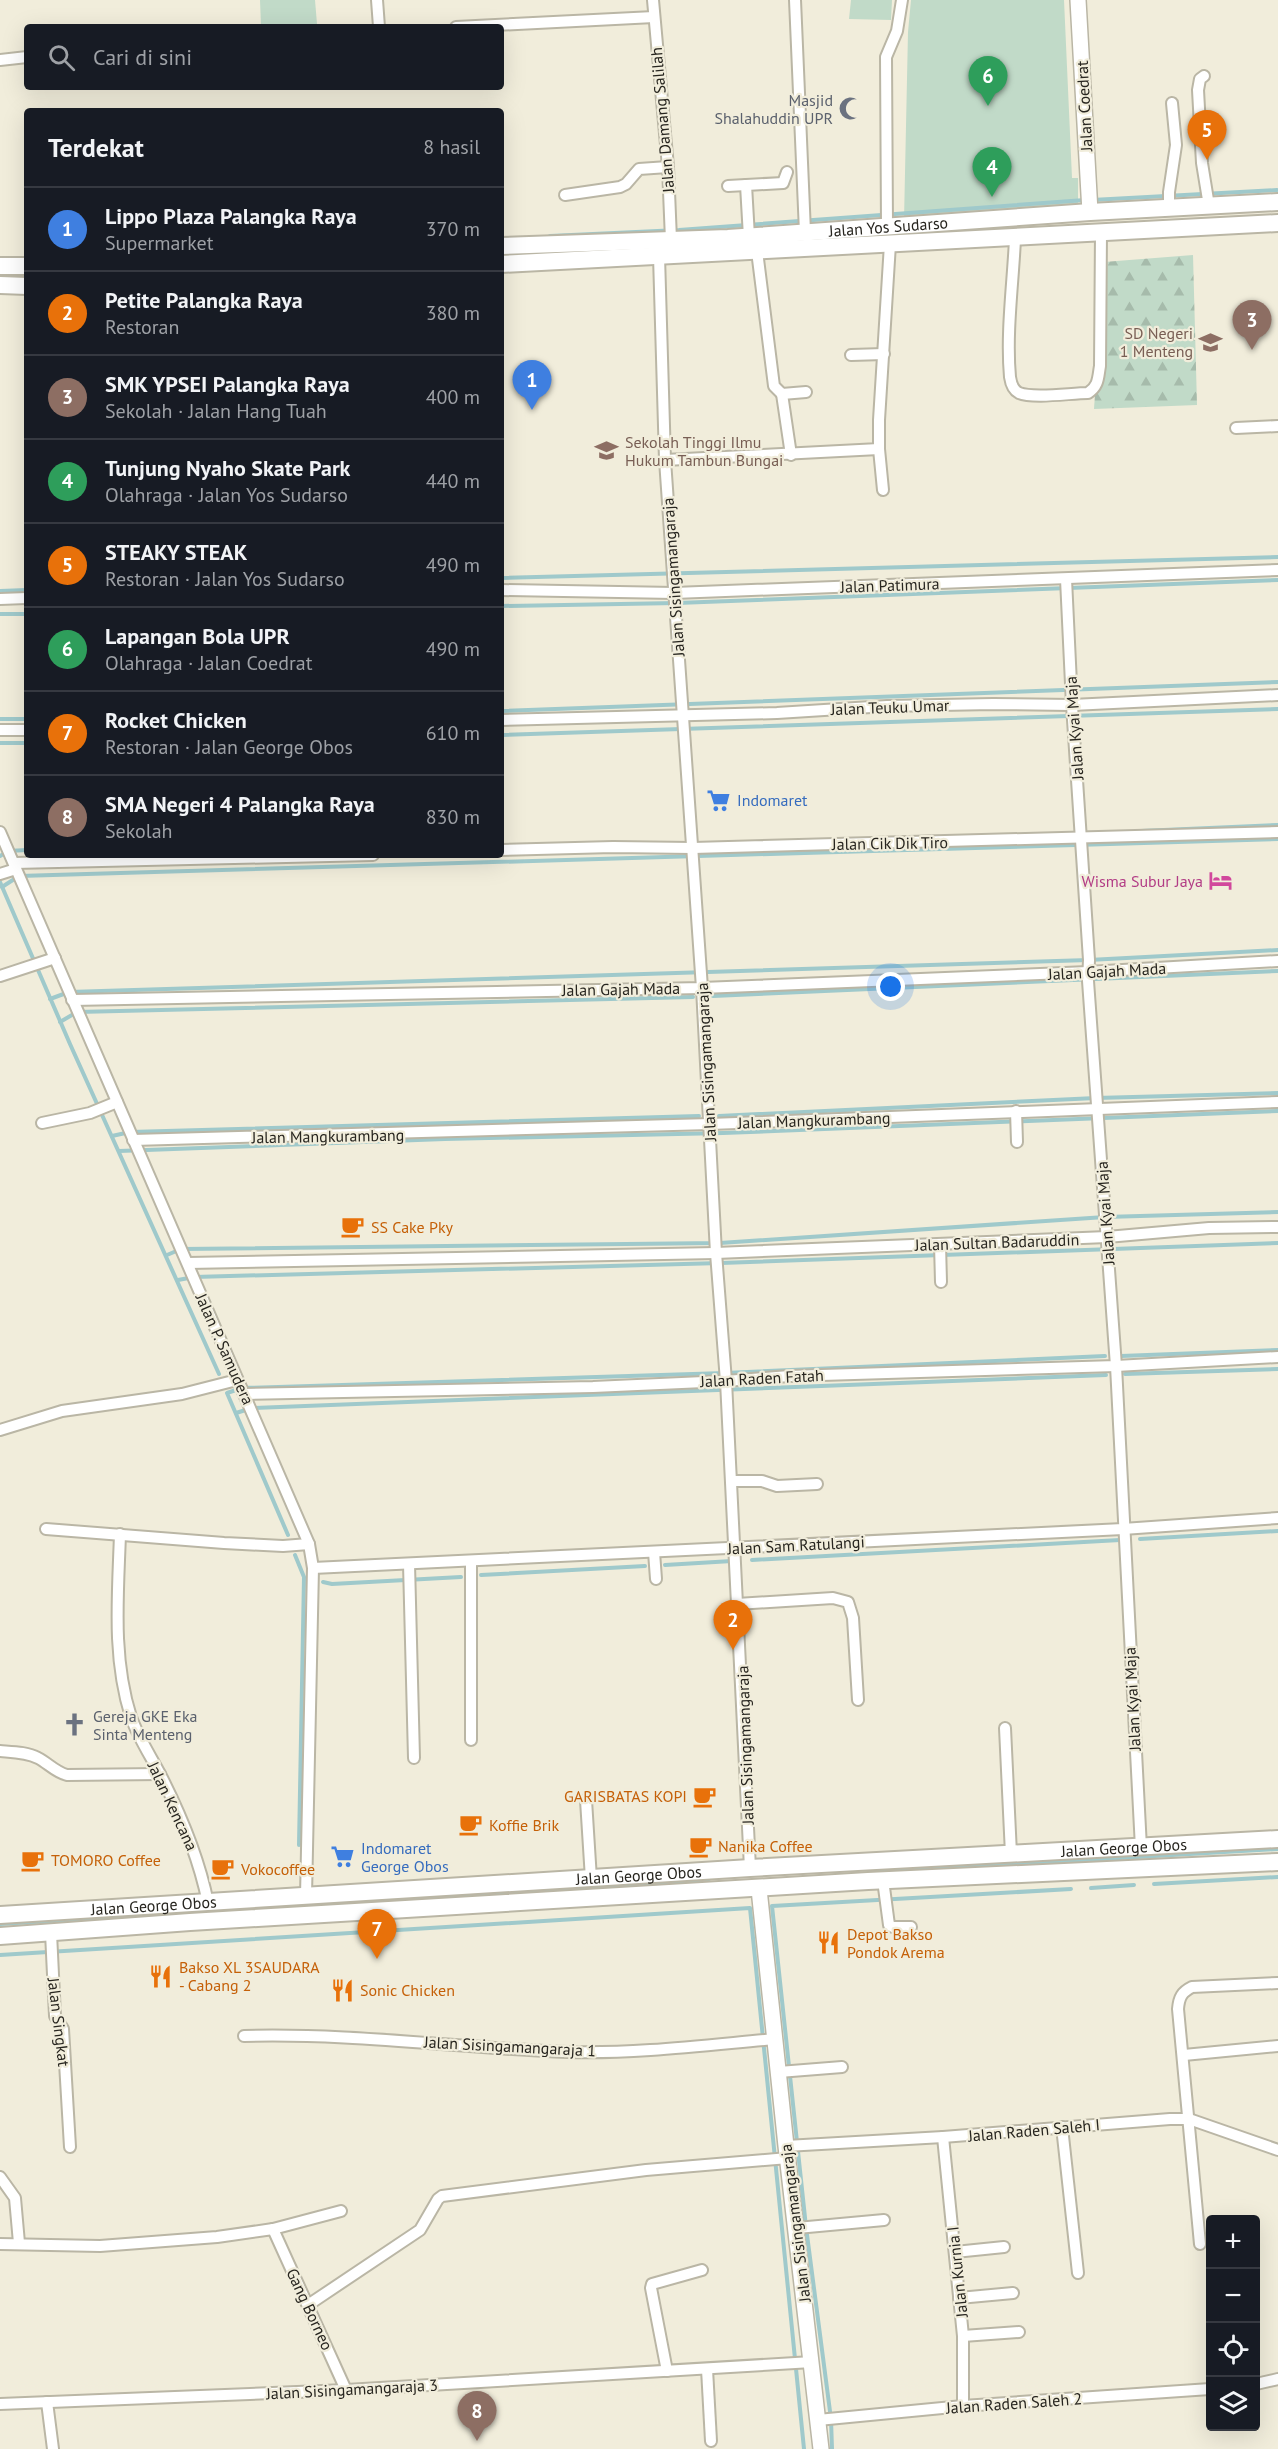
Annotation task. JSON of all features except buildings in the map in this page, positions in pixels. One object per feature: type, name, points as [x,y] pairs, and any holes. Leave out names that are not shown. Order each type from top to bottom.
[{"type":"main road","name":"Jalan Yos Sudarso","points":[[504,264],[659,256],[753,244],[805,232],[1090,212],[1278,202]]},
{"type":"main road","name":"Jalan Yos Sudarso","points":[[504,246],[671,234],[753,244],[890,243],[1015,239],[1278,224]]},
{"type":"main road","points":[[0,266],[24,266]]},
{"type":"main road","points":[[0,285],[24,285]]},
{"type":"main road","name":"Jalan George Obos","points":[[0,1915],[750,1868],[1278,1839]]},
{"type":"main road","points":[[866,1862],[876,1881]]},
{"type":"main road","name":"Jalan George Obos","points":[[0,1936],[190,1922],[876,1881],[1278,1862]]},
{"type":"main road","points":[[501,1885],[503,1904]]},
{"type":"street","points":[[377,0],[379,24]]},
{"type":"street","name":"Jalan Damang Salilah","points":[[652,0],[668,167],[671,234]]},
{"type":"street","points":[[795,0],[805,232]]},
{"type":"street","points":[[887,226],[886,57],[897,31],[902,0]]},
{"type":"street","name":"Jalan Coedrat","points":[[1078,0],[1090,212]]},
{"type":"street","points":[[504,25],[654,17]]},
{"type":"street","points":[[0,60],[24,57]]},
{"type":"street","points":[[1204,76],[1198,90],[1202,163],[1209,206]]},
{"type":"street","points":[[1169,208],[1176,145],[1172,103]]},
{"type":"street","points":[[566,195],[607,191],[626,184],[639,169],[668,167]]},
{"type":"street","points":[[728,186],[783,183],[787,172]]},
{"type":"street","points":[[746,185],[770,364],[774,386],[782,394],[791,455]]},
{"type":"street","points":[[1015,239],[1010,345],[1010,379],[1013,388],[1019,393],[1030,395],[1088,393],[1095,389],[1100,366],[1101,233]]},
{"type":"street","points":[[883,490],[879,420],[890,243]]},
{"type":"street","name":"Jalan Sisingamangaraja","points":[[659,256],[665,460],[693,848],[716,1253],[726,1381],[750,1868]]},
{"type":"street","points":[[851,355],[884,354]]},
{"type":"street","points":[[782,394],[806,392]]},
{"type":"street","points":[[1236,428],[1278,426]]},
{"type":"street","points":[[665,460],[879,449]]},
{"type":"street","name":"Jalan Patimura","points":[[504,590],[674,593],[1278,570]]},
{"type":"street","name":"Jalan Kyai Maja","points":[[1066,579],[1088,972],[1116,1366],[1141,1848]]},
{"type":"street","points":[[0,599],[24,598]]},
{"type":"street","name":"Jalan Teuku Umar","points":[[504,720],[777,713],[887,706],[1072,705],[1278,695]]},
{"type":"street","points":[[0,730],[24,730]]},
{"type":"street","name":"Jalan P. Samudera","points":[[0,831],[237,1380],[246,1394],[309,1544],[314,1568],[306,1896]]},
{"type":"street","name":"Jalan Cik Dik Tiro","points":[[504,850],[613,847],[693,848],[1278,832]]},
{"type":"street","points":[[0,874],[15,866],[275,858]]},
{"type":"street","points":[[0,976],[55,958]]},
{"type":"street","name":"Jalan Gajah Mada","points":[[72,1000],[702,988],[1088,972],[1278,961]]},
{"type":"street","points":[[42,1123],[90,1113],[117,1102]]},
{"type":"street","name":"Jalan Mangkurambang","points":[[133,1140],[710,1124],[1278,1102]]},
{"type":"street","points":[[1016,1111],[1017,1142]]},
{"type":"street","name":"Jalan Sultan Badaruddin","points":[[188,1263],[716,1253],[1107,1238],[1209,1228],[1278,1227]]},
{"type":"street","points":[[940,1244],[941,1282]]},
{"type":"street","name":"Jalan Raden Fatah","points":[[246,1394],[593,1387],[789,1376],[1116,1366],[1278,1357]]},
{"type":"street","points":[[0,1430],[62,1411],[182,1394],[237,1380]]},
{"type":"street","points":[[732,1481],[762,1481],[777,1486],[817,1484]]},
{"type":"street","name":"Jalan Sam Ratulangi","points":[[314,1568],[1123,1529],[1278,1518]]},
{"type":"street","points":[[46,1528],[283,1546],[309,1544]]},
{"type":"street","name":"Jalan Kencana","points":[[120,1534],[117,1623],[120,1671],[132,1718],[160,1774],[200,1868],[208,1903]]},
{"type":"street","points":[[654,1552],[656,1579]]},
{"type":"street","points":[[471,1562],[471,1740]]},
{"type":"street","points":[[409,1564],[414,1758]]},
{"type":"street","points":[[737,1604],[833,1598],[848,1602],[853,1618],[858,1700]]},
{"type":"street","points":[[1005,1728],[1011,1854]]},
{"type":"street","points":[[0,1751],[37,1757],[60,1773],[67,1775],[160,1774]]},
{"type":"street","points":[[586,1800],[591,1879]]},
{"type":"street","points":[[876,1881],[889,1925],[893,1928],[911,1927]]},
{"type":"street","name":"Jalan Sisingamangaraja","points":[[759,1889],[821,2449]]},
{"type":"street","name":"Jalan Singkat","points":[[51,1933],[55,2016],[63,2029],[70,2147]]},
{"type":"street","points":[[1200,2244],[1178,2009],[1179,1999],[1184,1991],[1192,1987],[1278,1983]]},
{"type":"street","name":"Jalan Sisingamangaraja 1","points":[[244,2036],[356,2037],[570,2052],[683,2047],[775,2039]]},
{"type":"street","points":[[1184,2055],[1278,2046]]},
{"type":"street","points":[[779,2072],[842,2067]]},
{"type":"street","name":"Jalan Raden Saleh I","points":[[787,2152],[1062,2127],[1189,2119],[1278,2150]]},
{"type":"street","points":[[1062,2127],[1077,2273]]},
{"type":"street","name":"Jalan Kurnia I","points":[[944,2138],[963,2336],[963,2406]]},
{"type":"street","points":[[308,2305],[420,2230],[438,2199],[445,2196],[787,2152]]},
{"type":"street","points":[[0,2177],[15,2198],[19,2243]]},
{"type":"street","points":[[0,2244],[126,2245],[217,2237],[273,2229],[341,2211]]},
{"type":"street","points":[[797,2228],[884,2220]]},
{"type":"street","name":"Gang Borneo","points":[[273,2229],[346,2390]]},
{"type":"street","points":[[955,2252],[1004,2247]]},
{"type":"street","points":[[667,2372],[652,2284],[702,2270]]},
{"type":"street","points":[[959,2298],[1013,2293]]},
{"type":"street","points":[[963,2336],[1018,2332]]},
{"type":"street","name":"Jalan Sisingamangaraja 3","points":[[0,2404],[346,2390],[812,2362]]},
{"type":"street","points":[[707,2369],[711,2441]]},
{"type":"street","points":[[1260,2383],[1278,2379]]},
{"type":"street","name":"Jalan Raden Saleh 2","points":[[818,2421],[963,2406],[1206,2389]]},
{"type":"street","points":[[47,2402],[53,2449]]},
{"type":"green space","points":[[260,0],[315,0],[317,24],[261,24]]},
{"type":"green space","points":[[851,0],[892,0],[891,20],[849,19]]},
{"type":"green space","points":[[911,0],[1064,0],[1072,178],[1078,178],[1078,210],[904,220],[908,32]]},
{"type":"green space","points":[[1193,255],[1197,405],[1094,409],[1104,262]]},
{"type":"waterway","points":[[1092,200],[1277,190]]},
{"type":"waterway","points":[[550,236],[679,230],[1085,200]]},
{"type":"waterway","points":[[504,578],[1278,557]]},
{"type":"waterway","points":[[504,606],[677,603],[1278,580]]},
{"type":"waterway","points":[[0,591],[24,590]]},
{"type":"waterway","points":[[0,614],[24,614]]},
{"type":"waterway","points":[[504,711],[1278,682]]},
{"type":"waterway","points":[[504,735],[1278,709]]},
{"type":"waterway","points":[[0,719],[24,719]]},
{"type":"waterway","points":[[0,743],[24,743]]},
{"type":"waterway","points":[[1141,831],[1278,825]]},
{"type":"waterway","points":[[2,887],[19,876],[1278,839]]},
{"type":"waterway","points":[[0,856],[8,851],[24,850]]},
{"type":"waterway","points":[[0,882],[70,1044],[219,1374]]},
{"type":"waterway","points":[[50,999],[69,992],[1089,960],[1278,950]]},
{"type":"waterway","points":[[713,996],[1278,971]]},
{"type":"waterway","points":[[60,1022],[77,1012],[693,997]]},
{"type":"waterway","points":[[719,1116],[1096,1098],[1278,1093]]},
{"type":"waterway","points":[[119,1151],[445,1139],[723,1133],[1278,1111]]},
{"type":"waterway","points":[[112,1136],[130,1132],[699,1116]]},
{"type":"waterway","points":[[167,1255],[181,1249],[720,1243],[1105,1217],[1278,1212]]},
{"type":"waterway","points":[[178,1280],[194,1277],[721,1263],[1278,1243]]},
{"type":"waterway","points":[[1121,1356],[1278,1350]]},
{"type":"waterway","points":[[288,1535],[227,1393],[242,1388],[725,1373],[1105,1356]]},
{"type":"waterway","points":[[1125,1374],[1278,1369]]},
{"type":"waterway","points":[[236,1413],[252,1408],[1106,1375]]},
{"type":"waterway","points":[[1140,1539],[1278,1531]]},
{"type":"waterway","points":[[752,1560],[1120,1540]]},
{"type":"waterway","points":[[295,1555],[304,1577],[299,1845]]},
{"type":"waterway","points":[[665,1565],[732,1561]]},
{"type":"waterway","points":[[481,1575],[645,1566]]},
{"type":"waterway","points":[[323,1582],[332,1584],[461,1577]]},
{"type":"waterway","points":[[878,1872],[1278,1849]]},
{"type":"waterway","points":[[1154,1884],[1278,1877]]},
{"type":"waterway","points":[[0,1924],[709,1882]]},
{"type":"waterway","points":[[1091,1888],[1134,1885]]},
{"type":"waterway","points":[[832,2449],[831,2419],[806,2227],[772,1906],[1071,1889]]},
{"type":"waterway","points":[[0,1955],[750,1908],[804,2449]]},
{"type":"place","name":"Lapangan Bola UPR","points":[[988,106]]},
{"type":"place","name":"Masjid Shalahuddin UPR","points":[[851,109]]},
{"type":"place","name":"STEAKY STEAK","points":[[1207,160]]},
{"type":"place","name":"Tunjung Nyaho Skate Park","points":[[992,197]]},
{"type":"place","name":"SD Negeri 1 Menteng","points":[[1211,342]]},
{"type":"place","name":"SMK YPSEI Palangka Raya","points":[[1252,350]]},
{"type":"place","name":"Lippo Plaza Palangka Raya","points":[[532,410]]},
{"type":"place","name":"Sekolah Tinggi Ilmu Hukum Tambun Bungai","points":[[607,451]]},
{"type":"place","name":"Indomaret","points":[[719,800]]},
{"type":"place","name":"Wisma Subur Jaya","points":[[1221,881]]},
{"type":"place","name":"SS Cake Pky","points":[[353,1227]]},
{"type":"place","name":"Petite Palangka Raya","points":[[733,1650]]},
{"type":"place","name":"Gereja GKE Eka Sinta Menteng","points":[[75,1725]]},
{"type":"place","name":"GARISBATAS KOPI","points":[[705,1796]]},
{"type":"place","name":"Koffie Brik","points":[[471,1825]]},
{"type":"place","name":"Nanika Coffee","points":[[700,1846]]},
{"type":"place","name":"Indomaret George Obos","points":[[343,1857]]},
{"type":"place","name":"TOMORO Coffee","points":[[33,1860]]},
{"type":"place","name":"Vokocoffee","points":[[223,1869]]},
{"type":"place","name":"Depot Bakso Pondok Arema","points":[[829,1943]]},
{"type":"place","name":"Rocket Chicken","points":[[377,1959]]},
{"type":"place","name":"Bakso XL 3SAUDARA - Cabang 2","points":[[161,1976]]},
{"type":"place","name":"Sonic Chicken","points":[[342,1990]]},
{"type":"place","name":"SMA Negeri 4 Palangka Raya","points":[[477,2441]]}]
